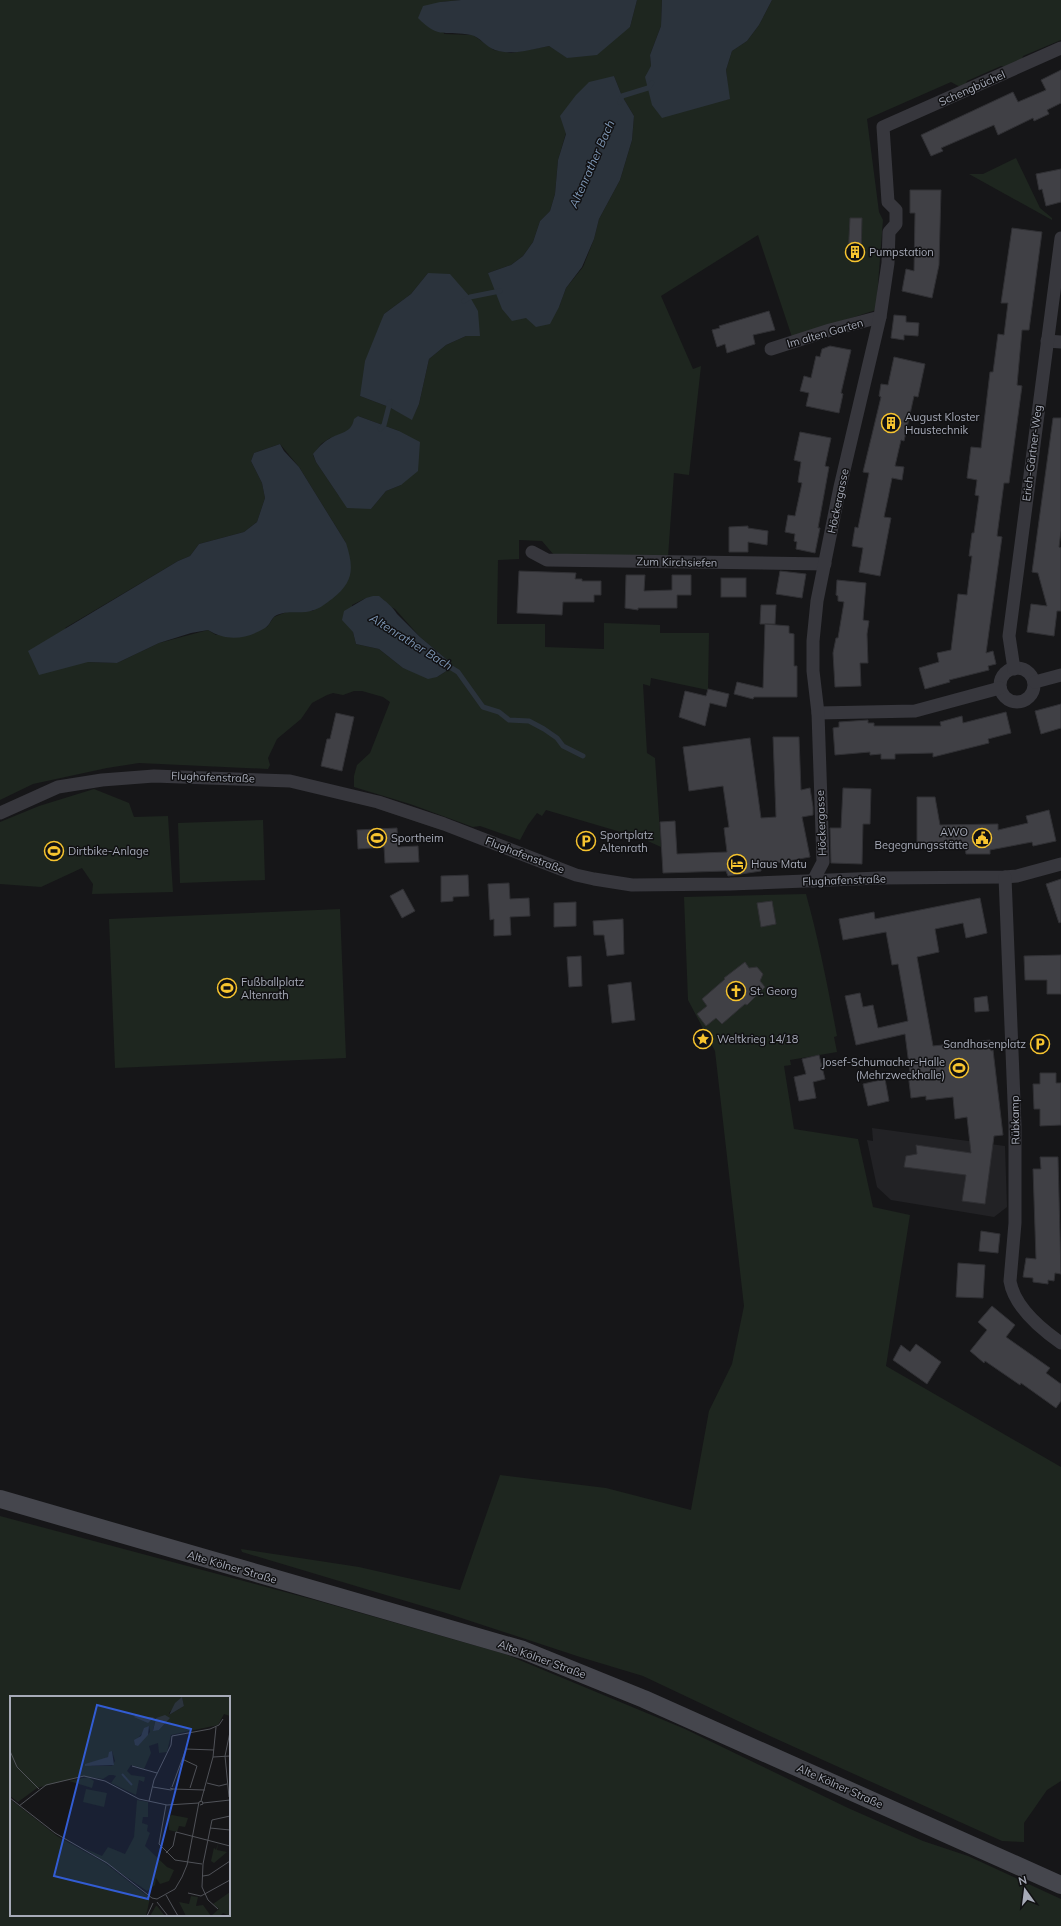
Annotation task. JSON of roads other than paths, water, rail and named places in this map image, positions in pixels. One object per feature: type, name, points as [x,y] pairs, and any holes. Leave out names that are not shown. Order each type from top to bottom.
[{"type":"main road","name":"Alte Kölner Straße","points":[[0,1499],[523,1650],[644,1699],[1061,1885]]},
{"type":"street","name":"Schengbüchel","points":[[883,127],[1061,48]]},
{"type":"street","name":"Höckergasse","points":[[813,881],[822,862],[818,713],[813,670],[812,641],[817,601],[858,410],[880,318],[888,263],[889,232],[896,224],[896,210],[888,202],[883,127]]},
{"type":"street","name":"Erich-Gärtner-Weg","points":[[1014,669],[1009,636],[1061,238]]},
{"type":"street","name":"Im alten Garten","points":[[771,349],[830,330],[880,318]]},
{"type":"street","points":[[1047,341],[1061,342]]},
{"type":"street","name":"Zum Kirchsiefen","points":[[532,552],[547,560],[825,564]]},
{"type":"street","points":[[1014,669],[1025,670],[1035,682],[1034,690],[1031,696],[1019,703],[1008,700],[1003,696],[1000,688],[1002,676],[1007,671],[1014,669]]},
{"type":"street","points":[[1035,682],[1061,675]]},
{"type":"street","points":[[818,713],[915,711],[1000,688]]},
{"type":"street","name":"Flughafenstraße","points":[[0,813],[58,787],[102,780],[154,776],[262,779],[290,781],[378,802],[444,824],[556,868],[594,880],[632,885],[878,878],[1005,877],[1017,876],[1061,864]]},
{"type":"street","name":"Rübkamp","points":[[1005,877],[1015,1126],[1015,1223],[1010,1281],[1011,1288],[1024,1309],[1061,1343]]},
{"type":"water","points":[[461,0],[637,0],[630,27],[597,55],[567,58],[549,46],[515,52],[502,52],[489,47],[471,35],[437,32],[425,25],[418,18],[423,6],[440,2]]},
{"type":"water","points":[[662,0],[772,0],[759,25],[747,41],[732,51],[726,70],[730,99],[662,118],[652,105],[645,77],[651,66],[650,55],[661,26]]},
{"type":"water","points":[[614,76],[622,96],[634,116],[632,140],[620,180],[599,219],[594,239],[582,267],[566,288],[559,307],[550,324],[536,327],[526,318],[512,321],[502,309],[488,273],[511,265],[523,256],[533,242],[540,221],[550,211],[555,194],[558,160],[566,134],[560,116],[576,95],[589,82]]},
{"type":"water","points":[[428,273],[450,274],[470,297],[478,311],[480,336],[466,336],[446,345],[429,359],[419,404],[412,420],[389,407],[360,396],[365,361],[384,314],[411,294]]},
{"type":"water","points":[[358,416],[399,431],[420,442],[418,471],[401,485],[386,491],[371,509],[347,508],[316,462],[313,454],[327,441],[348,430],[353,424],[354,419]]},
{"type":"water","points":[[280,444],[284,451],[299,467],[346,543],[351,567],[345,587],[339,593],[326,604],[317,609],[304,612],[285,613],[275,616],[265,628],[244,637],[230,638],[215,634],[208,630],[191,633],[159,643],[117,663],[88,662],[39,675],[28,651],[178,561],[190,556],[199,544],[244,532],[257,522],[265,498],[262,483],[251,461],[254,453]]},
{"type":"water","points":[[379,596],[389,604],[420,637],[451,663],[451,668],[437,677],[428,679],[403,668],[379,649],[356,644],[353,632],[342,620],[344,611],[366,598]]},
{"type":"waterway","name":"Altenrather Bach","points":[[620,102],[622,96],[648,88],[652,83]]},
{"type":"waterway","name":"Altenrather Bach","points":[[464,301],[470,297],[500,291]]},
{"type":"waterway","name":"Altenrather Bach","points":[[380,429],[384,425],[390,402]]},
{"type":"waterway","name":"Altenrather Bach","points":[[445,664],[458,672],[483,707],[499,712],[509,720],[529,721],[557,738],[563,746],[583,756]]},
{"type":"place","name":"Pumpstation","points":[[855,252]]},
{"type":"place","name":"August Kloster Haustechnik","points":[[891,423]]},
{"type":"place","name":"Sportheim","points":[[377,838]]},
{"type":"place","name":"AWO Begegnungsstätte","points":[[982,838]]},
{"type":"place","name":"Sportplatz Altenrath","points":[[586,841]]},
{"type":"place","name":"Dirtbike-Anlage","points":[[54,851]]},
{"type":"place","name":"Haus Matu","points":[[737,864]]},
{"type":"place","name":"Fußballplatz Altenrath","points":[[227,988]]},
{"type":"place","name":"St. Georg","points":[[736,991]]},
{"type":"place","name":"Weltkrieg 14/18","points":[[703,1039]]},
{"type":"place","name":"Sandhasenplatz","points":[[1040,1044]]},
{"type":"place","name":"Josef-Schumacher-Halle (Mehrzweckhalle)","points":[[959,1068]]}]
